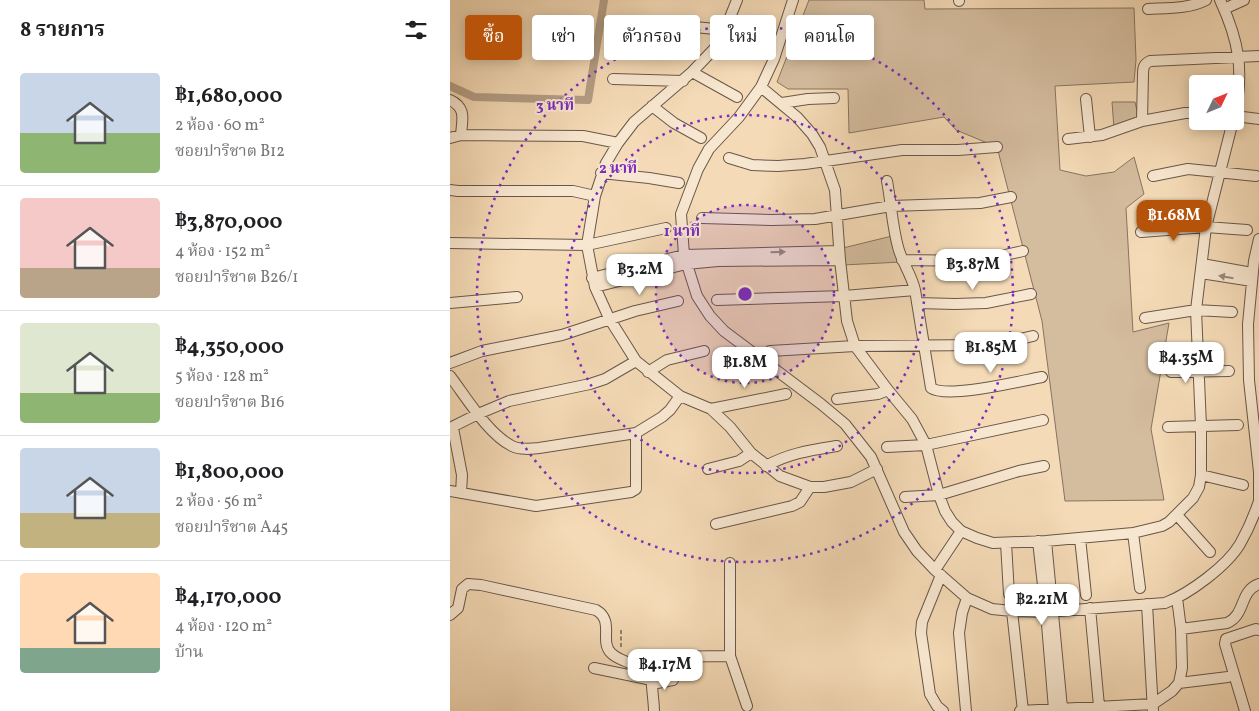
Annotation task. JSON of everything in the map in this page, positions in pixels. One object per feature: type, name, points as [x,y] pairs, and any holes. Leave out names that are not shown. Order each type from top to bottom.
[{"type":"street","points":[[731,15],[737,0]]},
{"type":"street","points":[[793,0],[774,59],[761,87],[739,117],[709,149],[698,169],[681,214],[685,259],[697,296],[710,316],[741,346],[762,359],[845,424],[878,469],[904,532],[917,551],[967,598],[992,609],[1050,612],[1165,603],[1177,598],[1214,572],[1239,545],[1251,523],[1259,500],[1259,472],[1249,380],[1248,324],[1259,239]]},
{"type":"street","points":[[1148,9],[1185,6],[1206,0]]},
{"type":"street","points":[[1241,75],[1239,58],[1229,20],[1222,4],[1244,0]]},
{"type":"street","points":[[710,54],[683,81],[634,122],[618,143],[601,173],[587,245],[594,283],[609,318],[636,361],[680,396],[711,409],[730,427],[751,452],[780,476],[810,487],[824,487],[851,482],[878,469]]},
{"type":"street","points":[[1142,121],[1143,68],[1150,61],[1259,56]]},
{"type":"street","points":[[692,72],[737,97]]},
{"type":"street","points":[[613,79],[683,81]]},
{"type":"street","points":[[761,87],[797,117],[820,146],[835,190],[839,255],[847,321],[855,346],[912,419],[926,445],[939,494],[945,511],[952,522],[961,531],[985,541],[1006,543],[1133,533],[1162,526],[1177,515],[1193,498],[1201,475],[1196,310],[1206,227],[1231,130]]},
{"type":"street","points":[[782,103],[834,98]]},
{"type":"street","points":[[1086,99],[1090,137]]},
{"type":"street","points":[[450,100],[461,108],[463,115],[461,135]]},
{"type":"street","points":[[652,106],[674,123],[700,138]]},
{"type":"street","points":[[1068,140],[1110,133],[1142,121],[1189,113]]},
{"type":"street","points":[[1244,116],[1259,119]]},
{"type":"street","points":[[450,138],[461,135],[583,136],[618,143]]},
{"type":"street","points":[[729,158],[752,165],[778,166],[825,162],[902,150],[958,150],[997,147]]},
{"type":"street","points":[[1153,176],[1188,169],[1256,176]]},
{"type":"street","points":[[601,173],[679,183]]},
{"type":"street","points":[[887,181],[895,234],[902,260],[908,269],[915,290],[932,388],[936,391],[952,392],[1042,377]]},
{"type":"street","points":[[450,190],[573,191],[595,196]]},
{"type":"street","points":[[702,218],[772,220],[836,216],[891,206],[980,203],[1011,198]]},
{"type":"street","points":[[1141,232],[1206,227],[1247,230]]},
{"type":"street","points":[[450,243],[587,245],[666,228]]},
{"type":"street","points":[[902,260],[978,261],[1023,251]]},
{"type":"street","points":[[594,283],[685,259],[839,255]]},
{"type":"street","points":[[1201,268],[1254,284]]},
{"type":"street","points":[[717,300],[844,296],[915,290]]},
{"type":"street","points":[[917,302],[979,303],[1031,294]]},
{"type":"street","points":[[450,303],[517,297]]},
{"type":"street","points":[[450,363],[498,347],[577,330],[609,318],[678,300]]},
{"type":"street","points":[[1145,318],[1196,310],[1232,312]]},
{"type":"street","points":[[770,351],[855,346],[969,346],[999,344],[1033,336]]},
{"type":"street","points":[[648,372],[667,360],[704,351]]},
{"type":"street","points":[[461,493],[462,474],[451,428],[509,401],[590,384],[636,361]]},
{"type":"street","points":[[1171,372],[1199,370],[1229,371]]},
{"type":"street","points":[[450,376],[478,414],[502,439],[513,447],[524,449],[636,433],[662,417],[670,410],[680,396]]},
{"type":"street","points":[[837,399],[878,394],[888,390]]},
{"type":"street","points":[[711,409],[786,394]]},
{"type":"street","points":[[887,447],[926,445],[1043,420]]},
{"type":"street","points":[[1168,427],[1238,425]]},
{"type":"street","points":[[450,491],[536,506],[631,492],[636,489],[636,433]]},
{"type":"street","points":[[766,466],[790,455],[808,450],[837,446]]},
{"type":"street","points":[[708,469],[739,461],[751,452]]},
{"type":"street","points":[[906,497],[939,494],[1019,471],[1044,466]]},
{"type":"street","points":[[1201,475],[1243,485]]},
{"type":"street","points":[[716,524],[792,506],[800,502],[810,487]]},
{"type":"street","points":[[1177,515],[1210,552]]},
{"type":"street","points":[[942,711],[930,694],[922,622],[938,572],[961,531]]},
{"type":"street","points":[[1133,533],[1140,588]]},
{"type":"street","points":[[1080,538],[1086,595]]},
{"type":"street","points":[[1042,541],[1058,708]]},
{"type":"street","points":[[1006,543],[1009,594]]},
{"type":"street","points":[[730,563],[730,656],[747,706]]},
{"type":"street","points":[[450,615],[458,608],[462,589],[468,584],[481,585],[596,610],[602,613],[605,618],[607,647],[613,655],[636,665],[651,676]]},
{"type":"street","points":[[1181,629],[1227,623],[1234,620],[1238,616],[1244,599],[1250,590],[1259,584]]},
{"type":"street","points":[[966,711],[958,633],[967,598]]},
{"type":"street","points":[[1012,611],[1022,711],[1099,706],[1153,707],[1179,683],[1182,668],[1181,629],[1177,598]]},
{"type":"street","points":[[1147,604],[1153,707]]},
{"type":"street","points":[[1090,608],[1099,706]]},
{"type":"street","points":[[1245,711],[1225,644],[1226,639],[1247,631],[1259,630]]},
{"type":"street","points":[[654,711],[651,676],[653,662],[659,656],[730,656]]},
{"type":"street","points":[[594,668],[673,680]]},
{"type":"street","points":[[1179,683],[1228,677]]},
{"type":"path","points":[[620,630],[621,659]]},
{"type":"shaded area","points":[[809,0],[924,0],[925,9],[1134,8],[1136,60],[1134,82],[1055,86],[1060,170],[1086,176],[1114,172],[1134,157],[1144,194],[1126,208],[1133,332],[1169,323],[1151,429],[1164,500],[1065,501],[1042,321],[997,147],[956,130],[944,117],[849,133],[848,89],[788,89],[777,82],[786,59],[874,60],[874,15],[803,15]]},
{"type":"shaded area","points":[[1112,102],[1135,102],[1139,120],[1114,129]]},
{"type":"shaded area","points":[[892,236],[901,262],[843,265],[843,248]]},
{"type":"waterway","points":[[450,86],[474,97],[588,100],[604,0]]}]
